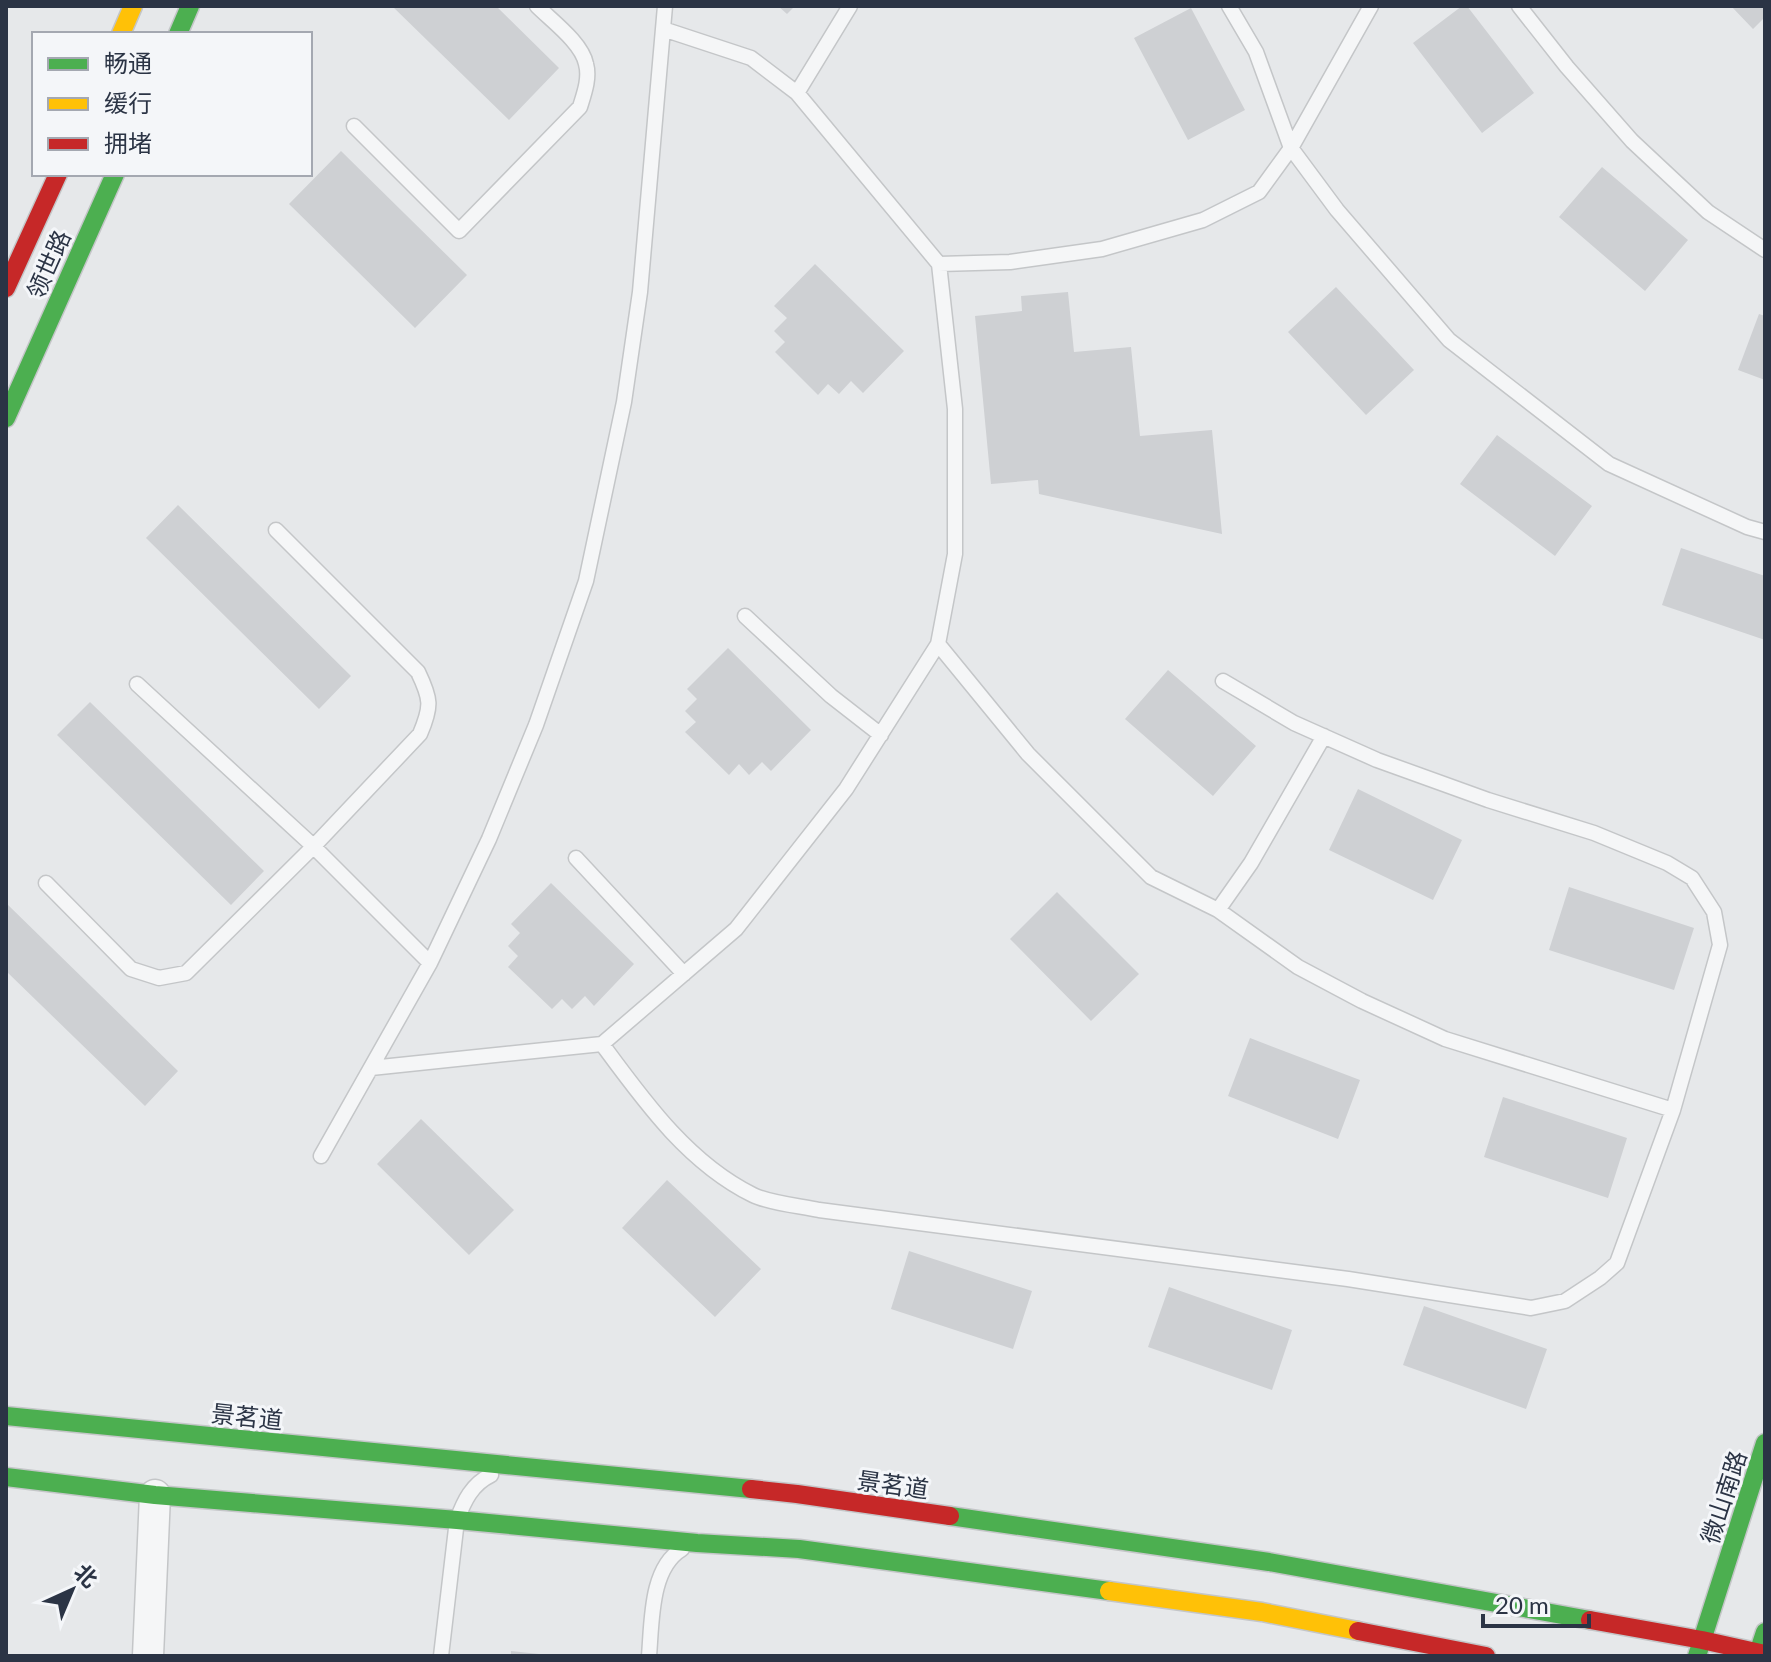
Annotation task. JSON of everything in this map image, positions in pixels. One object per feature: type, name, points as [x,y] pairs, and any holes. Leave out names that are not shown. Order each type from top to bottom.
[{"type":"street","points":[[122,32],[133,6]]},
{"type":"street","points":[[179,32],[190,6]]},
{"type":"street","points":[[6,288],[57,176]]},
{"type":"street","name":"领世路","points":[[6,418],[114,176]]},
{"type":"street","name":"景茗道","points":[[6,1416],[797,1494],[1222,1555],[1700,1648],[1760,1654]]},
{"type":"street","name":"微山南路","points":[[1700,1648],[1765,1443]]},
{"type":"street","points":[[6,1477],[155,1495],[697,1543],[799,1549],[1246,1610],[1486,1656]]},
{"type":"street","points":[[148,1656],[155,1495]]},
{"type":"street","points":[[1760,1654],[1765,1632]]},
{"type":"lane","points":[[354,126],[459,231],[580,107],[587,85],[586,62],[575,42],[537,6]]},
{"type":"lane","points":[[321,1156],[430,963],[489,839],[536,725],[586,581],[624,402],[640,292],[665,6]]},
{"type":"lane","points":[[797,93],[850,6]]},
{"type":"lane","points":[[1229,6],[1256,52],[1291,148],[1337,210],[1449,340],[1609,464],[1747,527],[1765,532]]},
{"type":"lane","points":[[939,264],[1010,262],[1102,249],[1203,220],[1259,192],[1291,148],[1371,6]]},
{"type":"lane","points":[[1519,6],[1632,141],[1708,212],[1765,250]]},
{"type":"lane","points":[[371,1068],[602,1044],[736,929],[846,789],[938,644],[955,554],[955,409],[939,264],[797,93],[751,58],[663,29]]},
{"type":"lane","points":[[46,883],[131,969],[159,978],[186,973],[313,847],[420,734],[429,714],[428,694],[418,672],[276,530]]},
{"type":"lane","points":[[745,616],[831,696],[881,735]]},
{"type":"lane","points":[[938,644],[1028,754],[1151,877],[1218,910],[1298,967],[1445,1039],[1673,1110]]},
{"type":"lane","points":[[602,1044],[649,1108],[709,1168],[755,1196],[819,1210],[1348,1279],[1531,1308],[1565,1301],[1617,1263],[1673,1110],[1720,945],[1714,912],[1692,878],[1667,863],[1594,833],[1488,800],[1377,760],[1294,723],[1223,681]]},
{"type":"lane","points":[[137,684],[313,847],[430,963]]},
{"type":"lane","points":[[1218,910],[1251,863],[1324,736]]},
{"type":"lane","points":[[576,858],[684,974]]},
{"type":"lane","points":[[441,1656],[457,1520],[472,1489],[484,1479],[509,1467]]},
{"type":"lane","points":[[649,1656],[659,1577],[675,1553],[697,1543]]},
{"type":"building","points":[[392,6],[496,6],[559,68],[509,120]]},
{"type":"building","points":[[778,6],[795,6],[787,14]]},
{"type":"building","points":[[1462,6],[1467,6],[1534,93],[1482,133],[1413,43]]},
{"type":"building","points":[[1731,6],[1765,6],[1765,17],[1753,29]]},
{"type":"building","points":[[1191,8],[1245,110],[1188,140],[1134,38]]},
{"type":"building","points":[[341,151],[467,275],[415,328],[289,204]]},
{"type":"building","points":[[1602,167],[1688,240],[1645,291],[1559,217]]},
{"type":"building","points":[[815,264],[904,351],[863,393],[851,381],[839,394],[828,384],[818,395],[775,352],[785,342],[774,331],[787,318],[774,306]]},
{"type":"building","points":[[1336,287],[1414,370],[1366,415],[1288,332]]},
{"type":"building","points":[[1068,292],[1074,352],[1131,347],[1140,436],[1212,430],[1222,534],[1039,494],[1038,480],[991,484],[975,316],[1022,311],[1021,296]]},
{"type":"building","points":[[1759,314],[1765,316],[1765,380],[1738,370]]},
{"type":"building","points":[[1497,435],[1592,506],[1555,556],[1460,484]]},
{"type":"building","points":[[178,505],[351,676],[319,709],[146,538]]},
{"type":"building","points":[[1681,548],[1765,576],[1765,640],[1662,605]]},
{"type":"building","points":[[728,648],[811,730],[771,771],[762,762],[749,775],[739,764],[729,775],[685,732],[696,722],[685,711],[697,699],[687,689]]},
{"type":"building","points":[[1168,670],[1256,746],[1213,796],[1125,719]]},
{"type":"building","points":[[90,702],[264,871],[231,905],[57,735]]},
{"type":"building","points":[[1358,789],[1462,840],[1433,900],[1329,850]]},
{"type":"building","points":[[551,883],[634,964],[594,1006],[585,996],[572,1009],[562,999],[552,1009],[508,967],[518,956],[508,946],[520,933],[511,924]]},
{"type":"building","points":[[1569,887],[1694,928],[1674,990],[1549,950]]},
{"type":"building","points":[[1057,892],[1139,974],[1091,1021],[1010,939]]},
{"type":"building","points":[[6,903],[178,1071],[145,1106],[6,971]]},
{"type":"building","points":[[1250,1038],[1360,1080],[1338,1139],[1228,1096]]},
{"type":"building","points":[[1503,1097],[1627,1138],[1608,1198],[1484,1157]]},
{"type":"building","points":[[421,1119],[514,1210],[469,1255],[377,1164]]},
{"type":"building","points":[[667,1180],[761,1269],[715,1317],[622,1228]]},
{"type":"building","points":[[909,1251],[1032,1291],[1013,1349],[891,1309]]},
{"type":"building","points":[[1169,1287],[1292,1330],[1272,1390],[1148,1347]]},
{"type":"building","points":[[1424,1306],[1547,1349],[1526,1409],[1403,1365]]},
{"type":"building","points":[[511,1651],[539,1654],[539,1656],[511,1656]]},
{"type":"traffic: fast","points":[[179,32],[190,6]]},
{"type":"traffic: fast","points":[[6,418],[114,176]]},
{"type":"traffic: fast","points":[[6,1416],[751,1489]]},
{"type":"traffic: fast","points":[[1697,1656],[1765,1443]]},
{"type":"traffic: fast","points":[[6,1477],[155,1495],[697,1543],[799,1549],[1109,1591]]},
{"type":"traffic: fast","points":[[950,1516],[1269,1562],[1590,1620]]},
{"type":"traffic: fast","points":[[1757,1656],[1765,1632]]},
{"type":"traffic: slow","points":[[122,32],[133,6]]},
{"type":"traffic: slow","points":[[1109,1591],[1262,1612],[1358,1631]]},
{"type":"traffic: jam","points":[[6,288],[57,176]]},
{"type":"traffic: jam","points":[[751,1489],[950,1516]]},
{"type":"traffic: jam","points":[[1590,1620],[1765,1654]]},
{"type":"traffic: jam","points":[[1358,1631],[1486,1656]]}]
